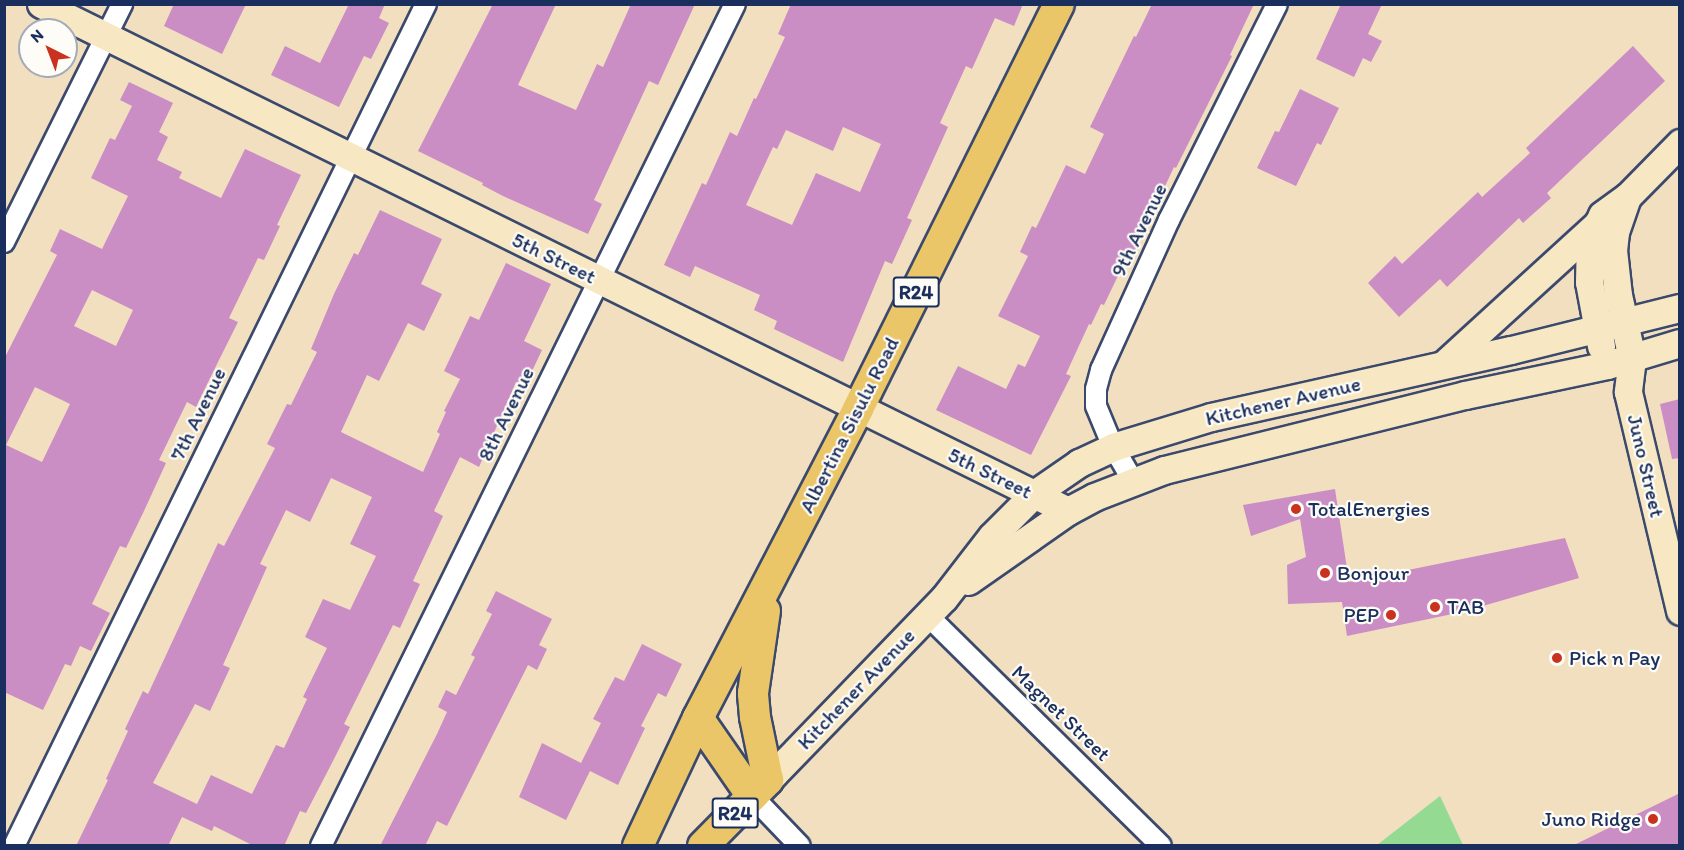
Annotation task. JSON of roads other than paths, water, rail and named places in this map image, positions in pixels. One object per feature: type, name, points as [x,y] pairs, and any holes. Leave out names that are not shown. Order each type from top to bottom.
[{"type":"main road","name":"5th Street","points":[[41,4],[1068,511]]},
{"type":"main road","name":"Albertina Sisulu Road","points":[[638,846],[698,718],[858,409],[1059,4]]},
{"type":"main road","points":[[1443,365],[1595,226],[1610,206],[1627,197],[1680,143]]},
{"type":"main road","points":[[1619,361],[1623,323],[1614,272],[1613,250],[1617,225],[1627,197]]},
{"type":"main road","points":[[1595,226],[1590,238],[1587,267],[1596,330],[1619,361]]},
{"type":"main road","name":"Kitchener Avenue","points":[[703,846],[936,607],[992,536],[1034,494],[1071,468],[1113,447],[1210,417],[1596,330],[1680,308]]},
{"type":"main road","name":"Kitchener Avenue","points":[[936,607],[1024,539],[1068,511],[1133,481],[1164,470],[1420,406],[1619,361],[1680,343]]},
{"type":"main road","name":"Juno Street","points":[[1619,361],[1680,611]]},
{"type":"main road","name":"R24","points":[[760,788],[753,693],[758,650],[772,578]]},
{"type":"main road","points":[[698,718],[760,788]]},
{"type":"street","points":[[4,242],[122,4]]},
{"type":"street","name":"7th Avenue","points":[[14,846],[426,4]]},
{"type":"street","name":"8th Avenue","points":[[321,846],[735,4]]},
{"type":"street","name":"9th Avenue","points":[[1133,481],[1113,447],[1096,406],[1096,389],[1101,369],[1169,220],[1277,4]]},
{"type":"street","name":"Magnet Street","points":[[936,607],[1161,846]]},
{"type":"street","points":[[760,788],[800,846]]},
{"type":"place","name":"TotalEnergies","points":[[1296,509]]},
{"type":"place","name":"Bonjour","points":[[1325,573]]},
{"type":"place","name":"TAB","points":[[1435,607]]},
{"type":"place","name":"PEP","points":[[1391,615]]},
{"type":"place","name":"Pick n Pay","points":[[1557,658]]},
{"type":"place","name":"Juno Ridge","points":[[1653,819]]}]
